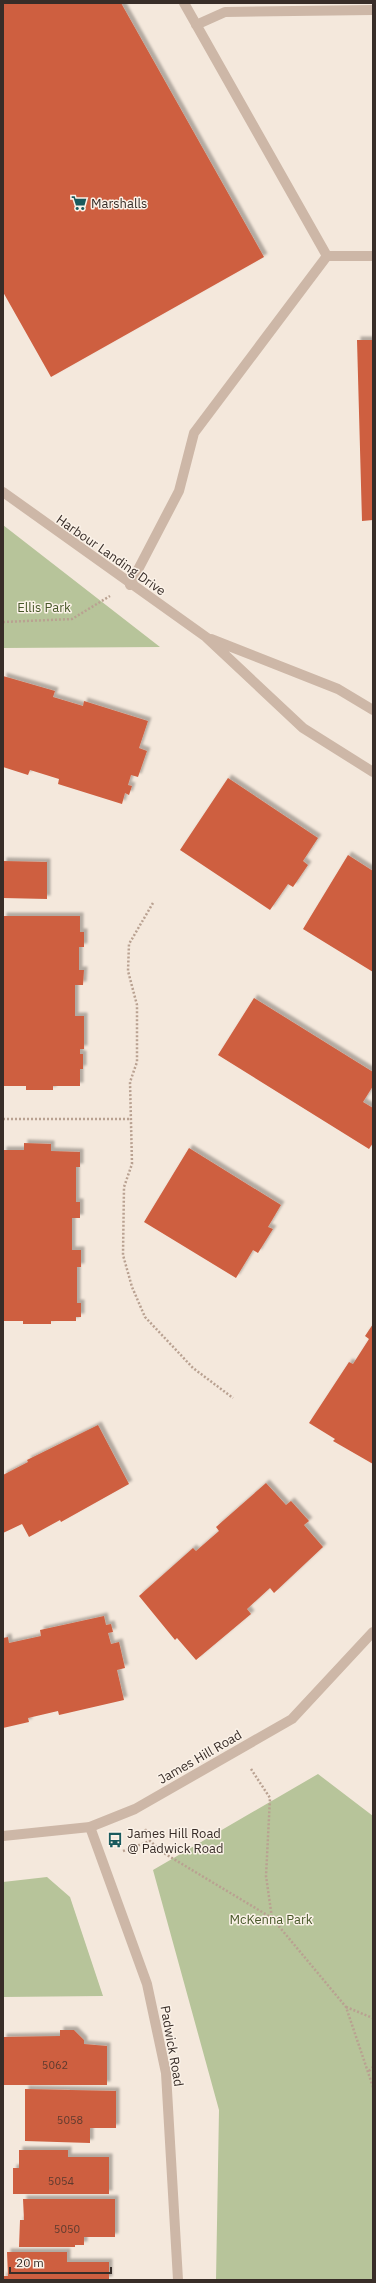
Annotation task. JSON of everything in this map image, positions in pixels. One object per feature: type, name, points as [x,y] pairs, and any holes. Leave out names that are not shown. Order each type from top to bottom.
[{"type":"street","points":[[184,3],[327,256]]},
{"type":"street","points":[[196,25],[224,12],[373,10]]},
{"type":"street","points":[[327,256],[373,256]]},
{"type":"street","points":[[130,585],[179,491],[194,433],[327,256]]},
{"type":"street","name":"Harbour Landing Drive","points":[[3,492],[130,585],[206,637],[303,728],[373,772]]},
{"type":"street","name":"Harbour Landing Drive","points":[[206,637],[338,689],[373,710]]},
{"type":"street","name":"James Hill Road","points":[[3,1836],[90,1827],[135,1809],[292,1719],[373,1632]]},
{"type":"street","name":"Padwick Road","points":[[90,1827],[147,1984],[166,2073],[178,2280]]},
{"type":"path","points":[[3,622],[72,618],[130,585]]},
{"type":"path","points":[[153,903],[128,944],[128,971],[137,1005],[137,1062],[130,1082],[132,1164],[124,1187],[124,1255],[132,1287],[145,1317],[193,1368],[233,1398]]},
{"type":"path","points":[[3,1119],[131,1119]]},
{"type":"path","points":[[238,1750],[270,1798],[266,1876],[272,1918]]},
{"type":"path","points":[[135,1809],[150,1841],[162,1852],[272,1918],[346,2007],[356,2043],[369,2071],[373,2087]]},
{"type":"path","points":[[101,1858],[150,1841]]},
{"type":"path","points":[[346,2007],[373,2018]]},
{"type":"path","points":[[369,2071],[373,2067]]},
{"type":"green space","name":"Ellis Park","points":[[3,525],[160,647],[3,648]]},
{"type":"green space","name":"McKenna Park","points":[[318,1774],[373,1816],[373,2280],[216,2280],[219,2110],[153,1870]]},
{"type":"green space","points":[[47,1877],[70,1897],[103,1996],[3,1997],[3,1882]]},
{"type":"building","points":[[3,3],[121,3],[264,257],[51,377],[3,292]]},
{"type":"building","points":[[357,340],[373,340],[373,520],[362,521]]},
{"type":"building","points":[[3,676],[55,691],[53,697],[83,706],[84,701],[148,721],[139,748],[147,751],[138,777],[131,775],[128,785],[132,786],[129,795],[125,793],[122,804],[58,784],[59,779],[30,770],[28,775],[3,767]]},
{"type":"building","points":[[228,778],[318,838],[303,861],[308,865],[293,887],[288,884],[270,910],[180,850]]},
{"type":"building","points":[[348,855],[373,871],[373,972],[303,929]]},
{"type":"building","points":[[3,861],[47,862],[47,899],[3,898]]},
{"type":"building","points":[[3,916],[80,916],[80,932],[84,932],[84,947],[79,947],[79,970],[84,970],[83,985],[75,985],[75,1016],[84,1016],[84,1049],[80,1049],[80,1054],[83,1054],[83,1069],[80,1069],[80,1086],[53,1086],[53,1090],[26,1090],[26,1086],[3,1086]]},
{"type":"building","points":[[254,998],[373,1072],[373,1086],[363,1102],[373,1108],[373,1143],[369,1149],[218,1055]]},
{"type":"building","points":[[24,1143],[51,1144],[51,1151],[80,1152],[80,1167],[76,1167],[76,1202],[80,1202],[80,1218],[72,1218],[72,1250],[81,1250],[81,1267],[77,1267],[77,1303],[81,1303],[81,1317],[76,1317],[76,1321],[51,1321],[51,1324],[23,1324],[23,1321],[3,1321],[3,1150],[24,1150]]},
{"type":"building","points":[[189,1148],[281,1205],[268,1227],[273,1229],[258,1253],[253,1250],[236,1278],[144,1222]]},
{"type":"building","points":[[373,1324],[373,1464],[333,1441],[335,1439],[309,1423],[349,1362],[353,1364],[369,1339],[365,1336]]},
{"type":"building","points":[[98,1425],[129,1484],[61,1522],[60,1520],[29,1537],[22,1524],[3,1533],[3,1475],[28,1462],[27,1460]]},
{"type":"building","points":[[266,1483],[286,1505],[291,1501],[309,1521],[304,1525],[323,1547],[274,1593],[270,1588],[247,1609],[251,1614],[196,1660],[177,1638],[175,1640],[139,1596],[193,1548],[196,1551],[219,1531],[216,1527]]},
{"type":"building","points":[[104,1616],[106,1625],[111,1624],[113,1632],[108,1633],[111,1644],[119,1642],[125,1668],[117,1670],[124,1700],[59,1715],[58,1711],[28,1718],[29,1722],[3,1728],[3,1638],[8,1637],[9,1643],[41,1636],[40,1630]]},
{"type":"building","points":[[60,2030],[74,2030],[84,2040],[84,2044],[107,2046],[107,2085],[3,2085],[3,2037],[60,2036]]},
{"type":"building","points":[[25,2089],[116,2091],[116,2128],[90,2128],[90,2143],[25,2141]]},
{"type":"building","points":[[19,2150],[68,2150],[68,2157],[109,2157],[109,2194],[13,2194],[13,2168],[19,2168]]},
{"type":"building","points":[[23,2199],[115,2199],[115,2237],[84,2237],[84,2245],[75,2245],[75,2247],[19,2247],[20,2220],[24,2220]]},
{"type":"building","points":[[7,2252],[67,2252],[67,2262],[109,2262],[109,2280],[3,2280],[3,2276],[8,2276]]},
{"type":"place","name":"Marshalls","points":[[79,203]]},
{"type":"place","name":"James Hill Road @ Padwick Road","points":[[115,1840]]}]
